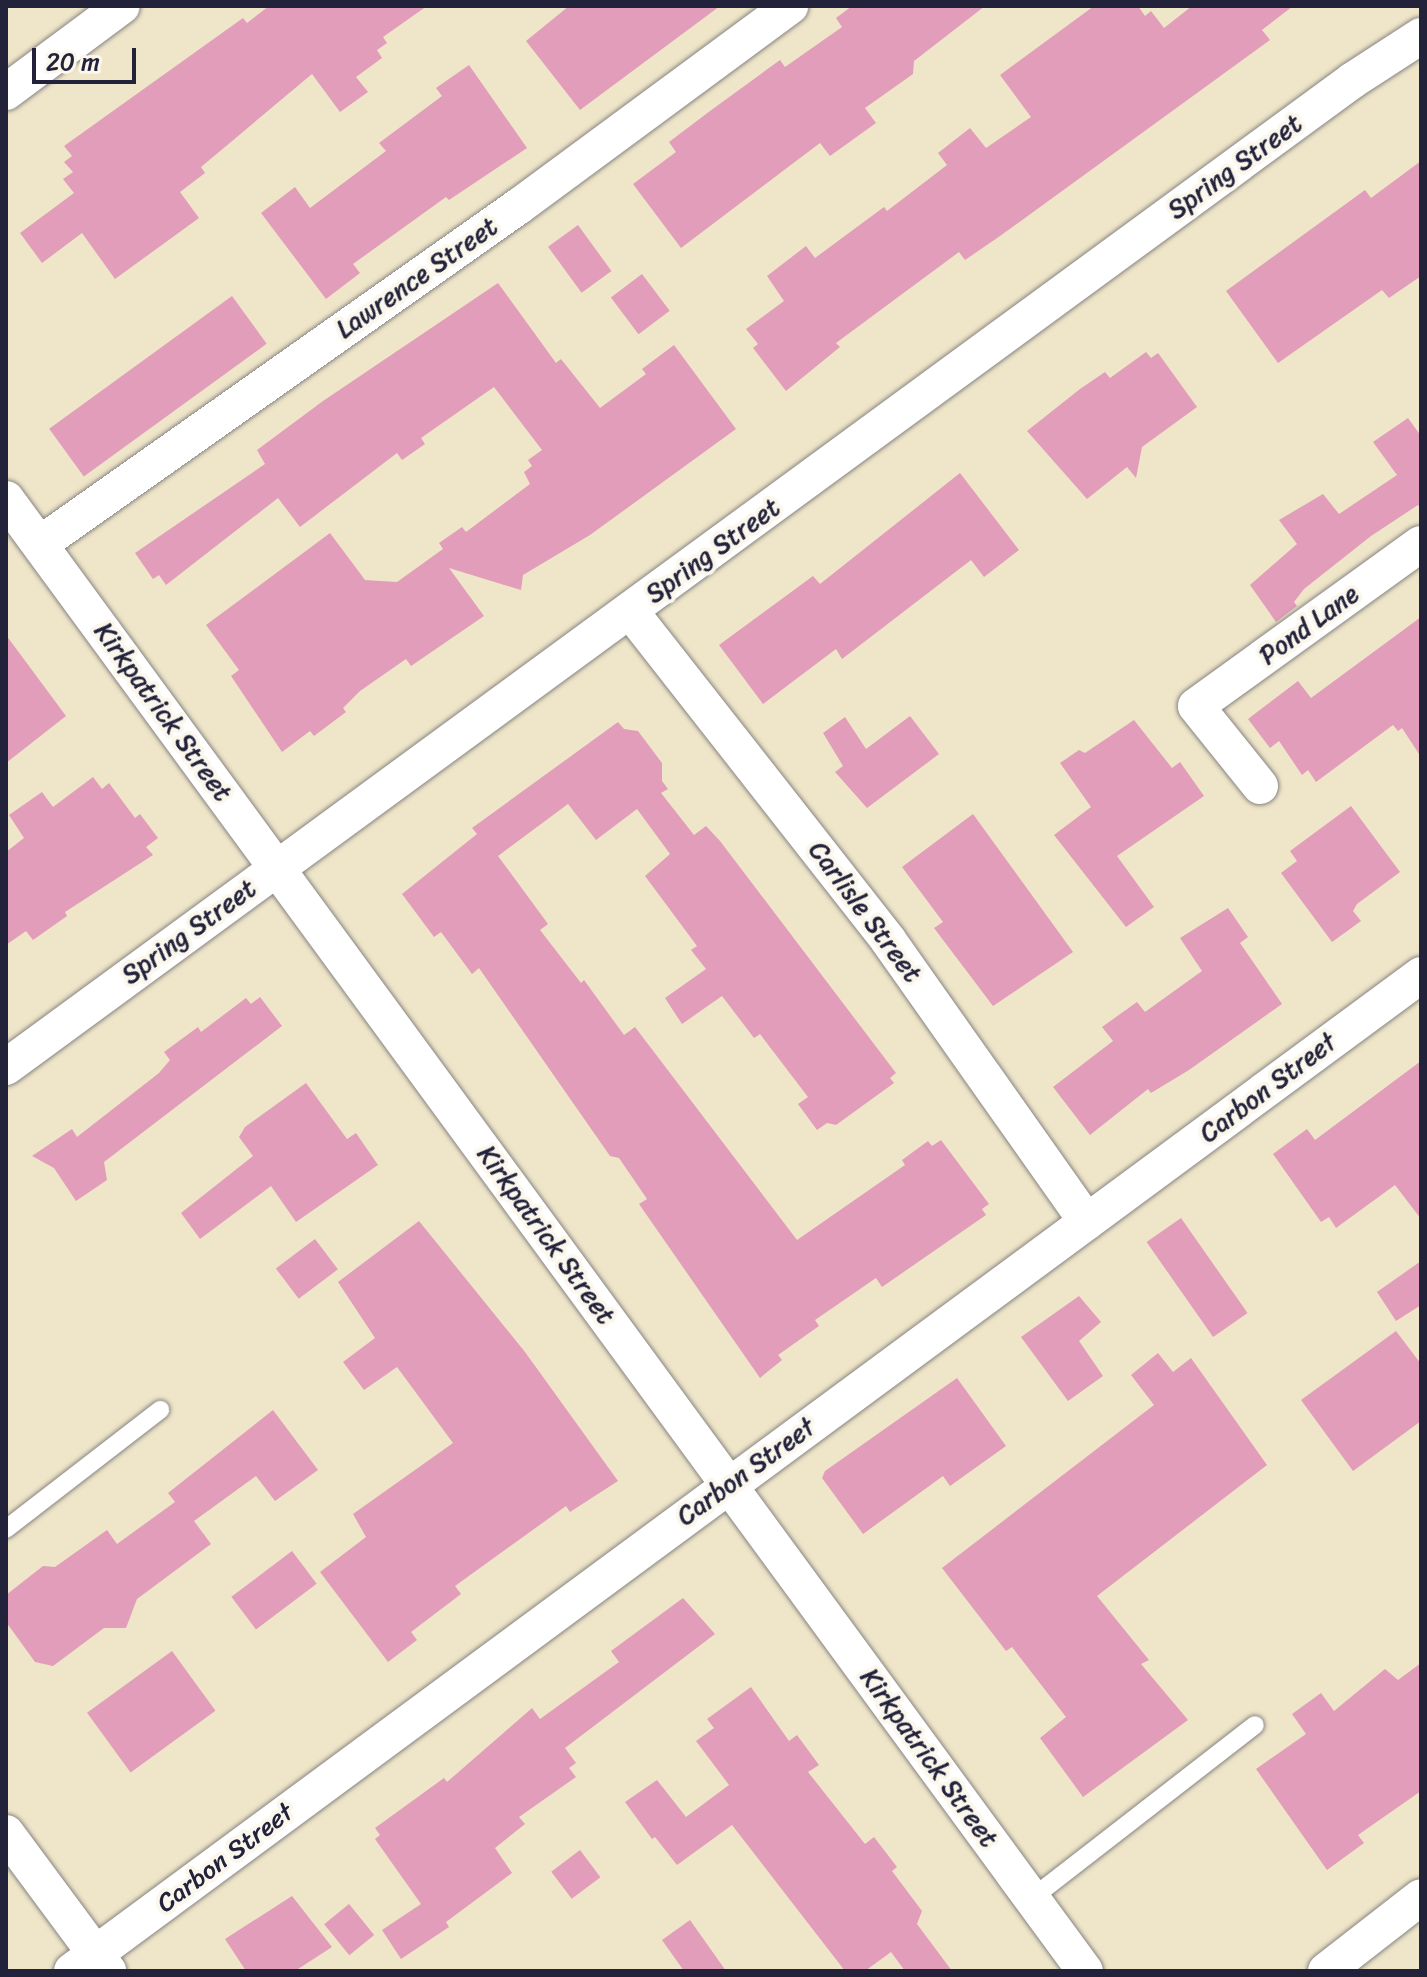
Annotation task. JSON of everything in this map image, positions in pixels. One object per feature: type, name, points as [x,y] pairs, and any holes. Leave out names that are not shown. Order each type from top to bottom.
[{"type":"street","points":[[6,92],[122,6]]},
{"type":"street","name":"Lawrence Street","points":[[40,544],[519,206],[790,6]]},
{"type":"street","name":"Spring Street","points":[[6,1067],[1353,80],[1421,36]]},
{"type":"street","name":"Kirkpatrick Street","points":[[6,499],[1085,1971]]},
{"type":"street","name":"Pond Lane","points":[[1260,786],[1196,706],[1421,544]]},
{"type":"street","name":"Carlisle Street","points":[[631,612],[888,940],[1087,1222]]},
{"type":"street","name":"Carbon Street","points":[[92,1965],[728,1484],[1421,975]]},
{"type":"street","points":[[6,1833],[92,1965]]},
{"type":"street","points":[[1326,1971],[1421,1897]]},
{"type":"lane","points":[[6,1529],[160,1410]]},
{"type":"lane","points":[[1032,1898],[1255,1725]]},
{"type":"building","points":[[269,6],[427,6],[383,37],[387,43],[377,50],[382,58],[356,77],[368,92],[340,112],[312,74],[201,167],[205,173],[180,192],[199,218],[115,279],[82,233],[42,263],[20,233],[74,193],[63,179],[73,172],[64,162],[72,156],[64,146],[243,18],[247,23]]},
{"type":"building","points":[[569,6],[720,6],[580,110],[526,41]]},
{"type":"building","points":[[852,6],[985,6],[914,61],[913,74],[865,108],[876,123],[830,156],[820,143],[681,248],[633,184],[676,152],[669,142],[710,111],[780,60],[785,67],[842,27],[836,18]]},
{"type":"building","points":[[1094,6],[1138,6],[1145,16],[1151,11],[1164,28],[1192,6],[1293,6],[1262,30],[1270,40],[965,260],[959,252],[836,343],[840,347],[786,391],[753,348],[758,344],[746,329],[784,301],[767,276],[806,246],[815,258],[884,207],[887,211],[947,165],[938,153],[970,128],[986,148],[1031,117],[1000,75]]},
{"type":"building","points":[[469,65],[527,148],[449,200],[446,197],[353,264],[360,273],[326,299],[261,213],[295,187],[310,208],[386,151],[379,143],[442,96],[436,88]]},
{"type":"building","points":[[1421,161],[1421,276],[1389,298],[1382,290],[1278,363],[1226,291],[1365,190],[1371,198]]},
{"type":"building","points":[[578,225],[612,271],[582,293],[548,247]]},
{"type":"building","points":[[642,274],[670,311],[639,334],[611,297]]},
{"type":"building","points":[[498,283],[556,363],[561,359],[600,408],[646,374],[642,369],[674,345],[736,429],[590,535],[523,575],[521,590],[449,568],[484,616],[411,666],[406,659],[360,691],[343,708],[346,712],[314,736],[310,731],[282,752],[231,676],[239,670],[206,625],[330,533],[365,580],[397,582],[443,549],[439,543],[462,527],[466,532],[530,484],[524,472],[532,466],[528,460],[542,450],[494,387],[421,438],[425,444],[402,460],[397,453],[300,527],[278,498],[166,585],[159,575],[153,579],[135,553],[265,464],[257,450],[323,401]]},
{"type":"building","points":[[232,296],[267,344],[84,477],[49,429]]},
{"type":"building","points":[[1146,352],[1151,358],[1158,353],[1197,407],[1142,447],[1136,478],[1127,467],[1087,499],[1027,431],[1105,372],[1110,378]]},
{"type":"building","points":[[1408,418],[1421,436],[1421,508],[1418,505],[1371,536],[1304,589],[1294,602],[1297,606],[1276,622],[1250,585],[1297,544],[1279,520],[1323,494],[1339,514],[1397,475],[1373,442]]},
{"type":"building","points":[[960,473],[1019,550],[984,577],[971,560],[842,659],[836,649],[763,704],[719,645],[813,576],[820,584]]},
{"type":"building","points":[[1421,617],[1421,757],[1402,728],[1398,731],[1393,725],[1316,782],[1308,770],[1302,775],[1279,741],[1270,748],[1248,719],[1298,681],[1311,698]]},
{"type":"building","points":[[6,635],[66,716],[6,763]]},
{"type":"building","points":[[910,716],[939,754],[867,808],[835,772],[843,766],[823,733],[845,717],[866,749]]},
{"type":"building","points":[[1134,720],[1172,768],[1180,762],[1204,796],[1117,856],[1154,907],[1126,927],[1054,835],[1091,807],[1060,763],[1079,750],[1085,753]]},
{"type":"building","points":[[618,722],[624,729],[638,731],[662,763],[662,781],[668,789],[661,793],[694,835],[706,826],[720,841],[896,1073],[890,1078],[894,1083],[836,1125],[827,1123],[817,1130],[798,1104],[808,1097],[760,1034],[754,1038],[722,996],[682,1024],[665,998],[706,969],[691,950],[697,946],[645,876],[670,854],[637,809],[596,840],[568,804],[498,856],[548,924],[540,930],[581,983],[584,980],[624,1035],[635,1027],[797,1240],[905,1165],[902,1160],[928,1141],[932,1146],[941,1140],[989,1204],[982,1209],[986,1215],[882,1287],[876,1278],[815,1320],[819,1326],[778,1355],[782,1360],[760,1378],[639,1204],[647,1199],[619,1158],[610,1156],[479,968],[472,974],[441,932],[434,937],[402,894],[477,834],[472,828]]},
{"type":"building","points":[[93,777],[102,789],[109,783],[135,818],[140,814],[158,838],[146,847],[153,855],[65,912],[67,916],[33,940],[26,931],[6,945],[6,852],[24,838],[9,815],[42,792],[53,807]]},
{"type":"building","points":[[1351,806],[1400,872],[1357,904],[1353,911],[1361,921],[1332,942],[1281,873],[1297,861],[1290,851]]},
{"type":"building","points":[[973,814],[1073,952],[993,1006],[934,928],[943,922],[902,867]]},
{"type":"building","points":[[1228,908],[1248,937],[1240,943],[1282,1004],[1189,1070],[1151,1093],[1148,1089],[1090,1135],[1053,1087],[1113,1041],[1102,1027],[1137,1002],[1145,1012],[1202,971],[1180,938]]},
{"type":"building","points":[[260,997],[282,1026],[104,1162],[107,1180],[76,1201],[54,1168],[32,1156],[72,1129],[77,1137],[159,1073],[170,1060],[164,1052],[198,1027],[201,1032],[246,998],[251,1004]]},
{"type":"building","points":[[1421,1061],[1421,1219],[1395,1185],[1336,1228],[1329,1217],[1321,1222],[1273,1154],[1307,1129],[1315,1140]]},
{"type":"building","points":[[306,1083],[347,1139],[356,1133],[378,1165],[296,1222],[271,1186],[200,1239],[181,1213],[253,1156],[239,1137],[245,1127]]},
{"type":"building","points":[[1181,1218],[1248,1313],[1213,1337],[1147,1242]]},
{"type":"building","points":[[419,1221],[525,1352],[618,1481],[570,1512],[566,1506],[455,1586],[461,1594],[411,1632],[417,1640],[388,1662],[320,1572],[366,1537],[353,1514],[453,1443],[397,1367],[364,1390],[343,1362],[375,1338],[338,1282]]},
{"type":"building","points":[[315,1239],[338,1269],[299,1299],[276,1268]]},
{"type":"building","points":[[1421,1261],[1421,1305],[1396,1321],[1377,1292]]},
{"type":"building","points":[[1079,1296],[1101,1322],[1079,1341],[1103,1376],[1068,1401],[1021,1337]]},
{"type":"building","points":[[1396,1331],[1421,1364],[1421,1421],[1353,1471],[1301,1400]]},
{"type":"building","points":[[1158,1353],[1173,1372],[1191,1358],[1267,1465],[1097,1596],[1149,1660],[1141,1664],[1188,1720],[1083,1797],[1040,1738],[1066,1717],[1012,1647],[1006,1651],[942,1568],[1154,1405],[1131,1375]]},
{"type":"building","points":[[957,1378],[1006,1446],[950,1486],[943,1476],[863,1534],[822,1478],[825,1471]]},
{"type":"building","points":[[273,1410],[318,1470],[275,1501],[256,1476],[194,1521],[211,1544],[137,1599],[126,1628],[104,1628],[53,1666],[35,1662],[6,1622],[6,1595],[43,1566],[55,1567],[107,1530],[117,1544],[175,1502],[168,1493]]},
{"type":"building","points":[[292,1551],[317,1584],[256,1629],[231,1597]]},
{"type":"building","points":[[683,1598],[715,1634],[565,1748],[576,1763],[569,1768],[576,1777],[519,1817],[525,1824],[495,1848],[512,1873],[446,1922],[449,1927],[401,1959],[382,1930],[421,1904],[375,1839],[380,1835],[375,1828],[444,1778],[447,1782],[532,1708],[540,1719],[619,1662],[611,1651]]},
{"type":"building","points":[[172,1651],[215,1711],[131,1773],[87,1713]]},
{"type":"building","points":[[1421,1663],[1421,1791],[1358,1835],[1364,1843],[1327,1870],[1256,1769],[1306,1734],[1292,1714],[1321,1693],[1334,1711],[1385,1669],[1398,1680]]},
{"type":"building","points":[[751,1687],[789,1741],[797,1735],[819,1765],[808,1772],[865,1844],[874,1837],[897,1867],[892,1871],[922,1911],[917,1924],[952,1971],[905,1971],[891,1952],[865,1971],[845,1971],[732,1825],[677,1865],[655,1837],[652,1839],[625,1802],[657,1780],[686,1817],[729,1785],[696,1741],[714,1728],[707,1719]]},
{"type":"building","points":[[580,1850],[600,1877],[572,1899],[551,1872]]},
{"type":"building","points":[[292,1896],[332,1947],[295,1971],[246,1971],[225,1939]]},
{"type":"building","points":[[349,1904],[374,1935],[349,1955],[324,1924]]},
{"type":"building","points":[[690,1920],[726,1971],[684,1971],[662,1940]]}]
